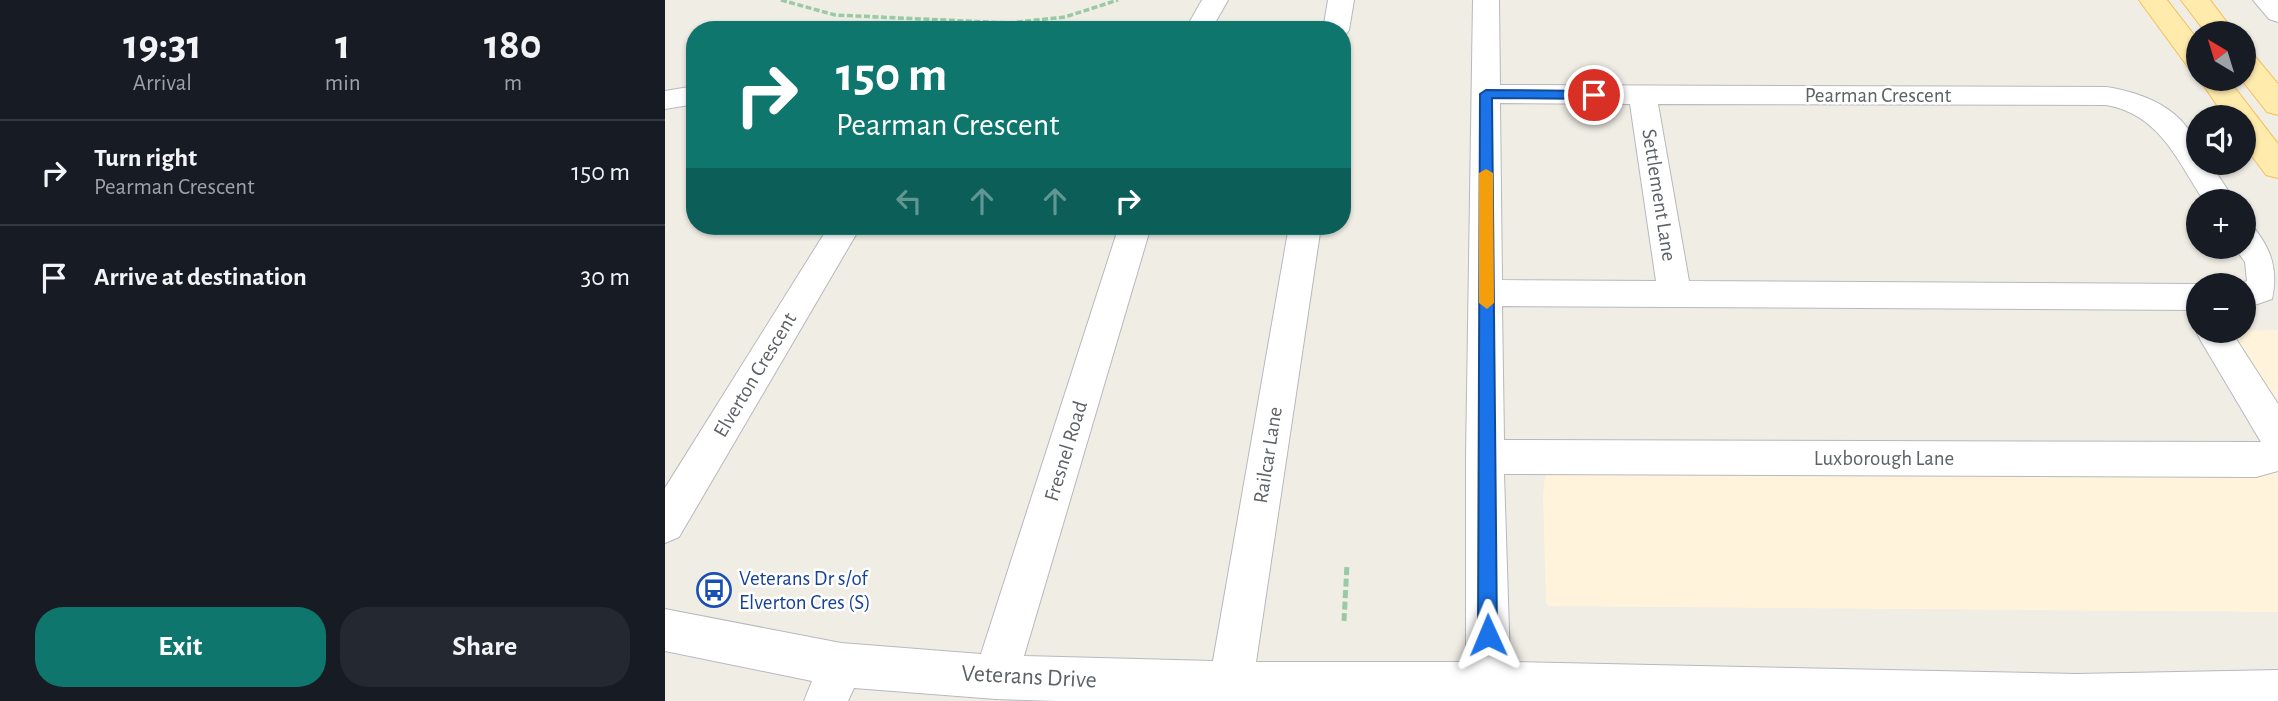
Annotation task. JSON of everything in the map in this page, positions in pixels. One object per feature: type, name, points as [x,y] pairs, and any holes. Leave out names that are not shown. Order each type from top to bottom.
[{"type":"main road","points":[[2153,0],[2186,44]]},
{"type":"main road","points":[[2195,0],[2212,21]]},
{"type":"main road","points":[[2256,77],[2278,105]]},
{"type":"main road","points":[[2256,138],[2278,167]]},
{"type":"street","points":[[1203,21],[1215,0]]},
{"type":"street","points":[[1338,21],[1341,0]]},
{"type":"street","points":[[1486,0],[1485,457],[1488,684]]},
{"type":"street","points":[[2266,0],[2278,14]]},
{"type":"street","name":"Pearman Crescent","points":[[1486,94],[2106,96],[2131,100],[2164,119],[2212,189]]},
{"type":"street","name":"Settlement Lane","points":[[1643,95],[1675,294]]},
{"type":"street","points":[[665,100],[686,96]]},
{"type":"street","name":"Elverton Crescent","points":[[665,524],[840,235]]},
{"type":"street","name":"Fresnel Road","points":[[996,677],[1132,235]]},
{"type":"street","name":"Railcar Lane","points":[[1231,684],[1303,235]]},
{"type":"street","points":[[2256,255],[2264,266],[2265,281],[2260,290],[2256,291]]},
{"type":"street","points":[[1487,293],[2186,300]]},
{"type":"street","points":[[2220,343],[2278,436]]},
{"type":"street","name":"Luxborough Lane","points":[[1485,457],[2256,460],[2275,455],[2278,448]]},
{"type":"street","name":"Veterans Drive","points":[[665,630],[833,683],[996,677],[1231,684],[1488,684],[2076,696],[2278,692]]},
{"type":"path","points":[[781,0],[835,15],[966,21]]},
{"type":"path","points":[[1028,21],[1065,17],[1118,0]]},
{"type":"path","points":[[1344,621],[1347,564]]},
{"type":"shaded area","points":[[2256,330],[2278,330],[2278,413],[2237,343],[2256,343]]},
{"type":"shaded area","points":[[1551,473],[2278,473],[2278,612],[1549,606],[1546,602],[1543,494],[1545,476]]},
{"type":"slow traffic","points":[[1486,173],[1487,303]]},
{"type":"place","name":"Veterans Dr s/of Elverton Cres (S)","points":[[714,590]]},
{"type":"route","points":[[1488,635],[1485,457],[1486,94],[1594,95]]}]
